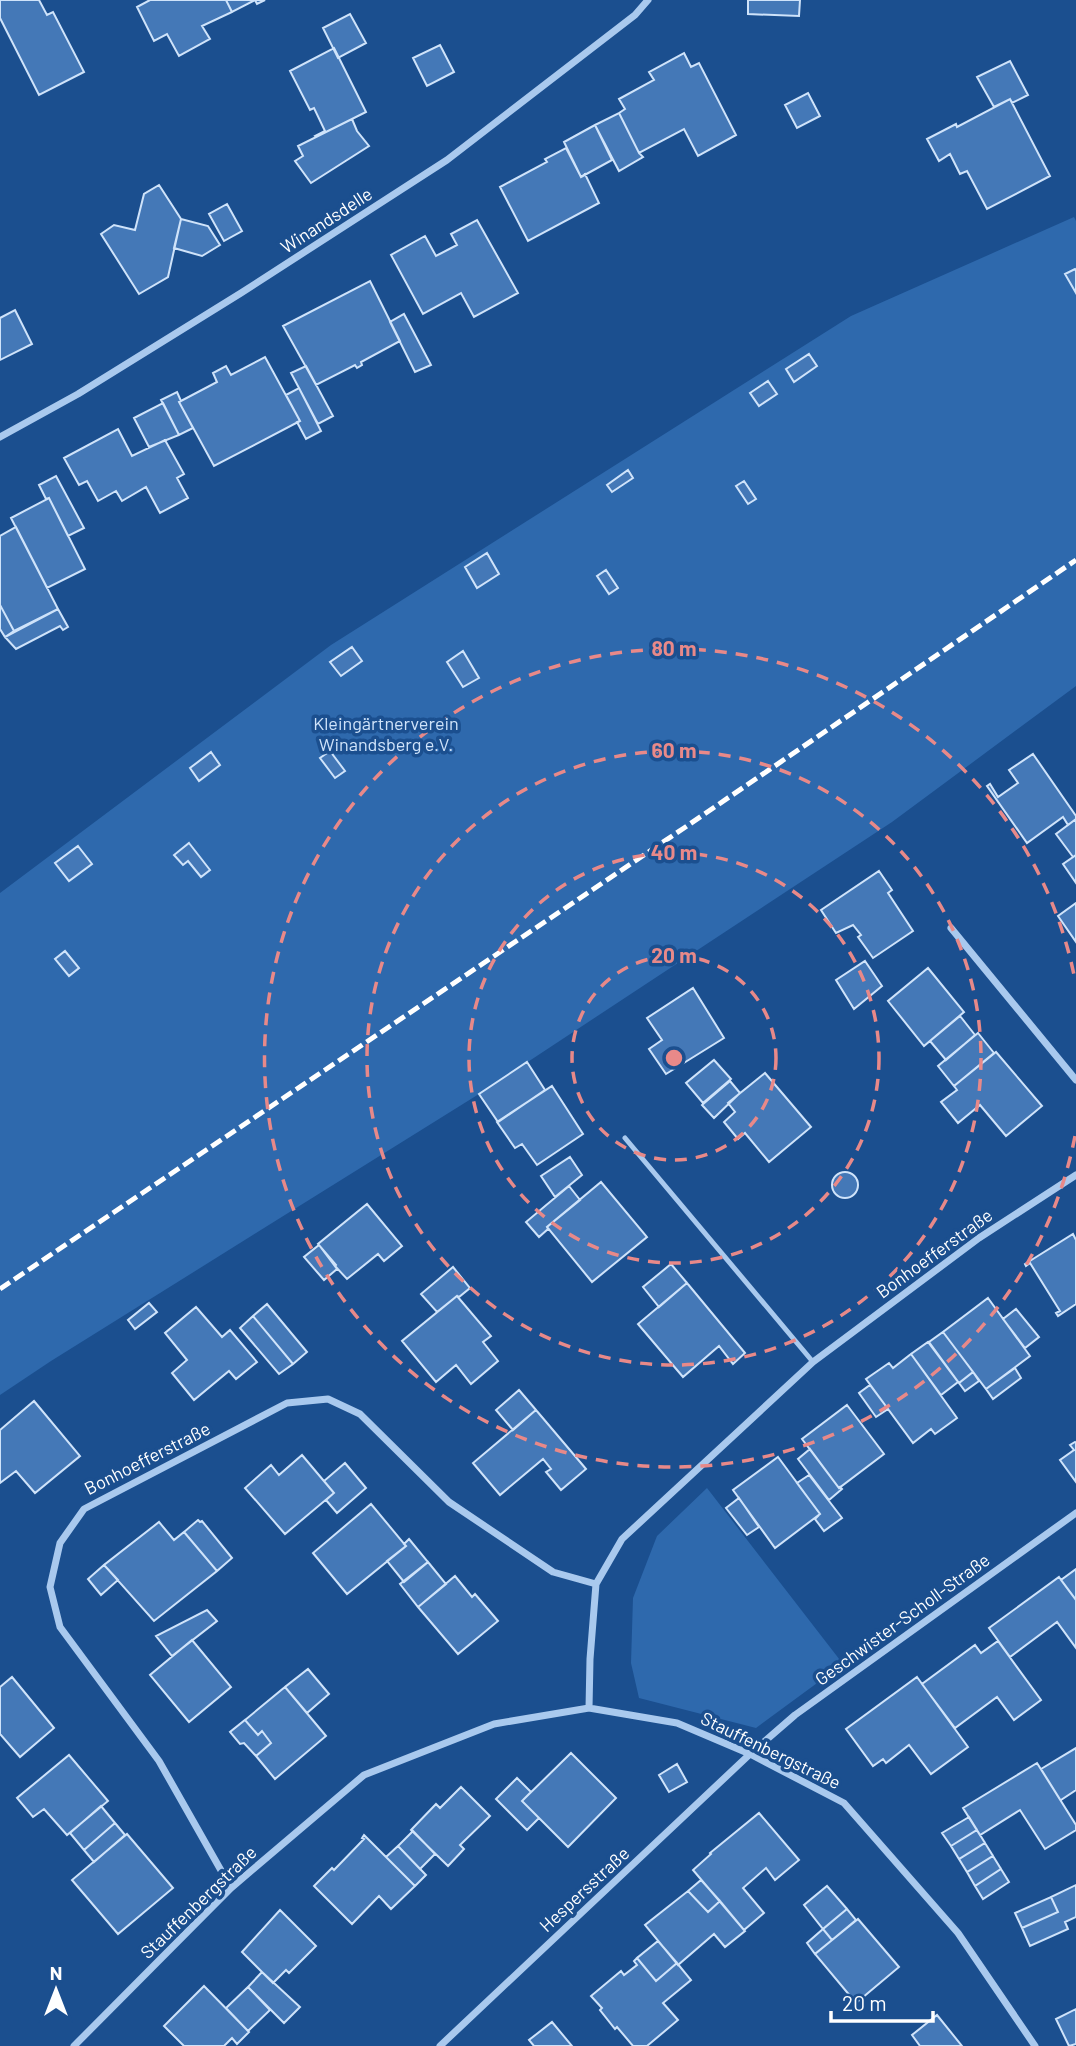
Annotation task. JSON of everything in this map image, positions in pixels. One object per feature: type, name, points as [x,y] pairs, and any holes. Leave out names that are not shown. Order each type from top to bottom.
[{"type":"street","name":"Winandsdelle","points":[[0,437],[78,394],[241,293],[447,160],[635,15],[648,0]]},
{"type":"street","points":[[951,928],[1076,1080]]},
{"type":"street","name":"Bonhoefferstraße","points":[[589,1708],[596,1584],[622,1539],[813,1362],[979,1238],[1076,1175]]},
{"type":"street","name":"Bonhoefferstraße","points":[[231,1888],[159,1761],[60,1626],[50,1587],[60,1543],[84,1509],[287,1403],[328,1399],[360,1414],[449,1502],[553,1572],[596,1584]]},
{"type":"street","name":"Geschwister-Scholl-Straße","points":[[750,1754],[796,1715],[1076,1513]]},
{"type":"street","name":"Stauffenbergstraße","points":[[74,2046],[231,1888],[364,1774],[494,1724],[589,1708],[677,1723],[750,1754],[844,1803],[958,1933],[1035,2046]]},
{"type":"street","name":"Hespersstraße","points":[[440,2046],[750,1754]]},
{"type":"lane","points":[[625,1138],[813,1362]]},
{"type":"green space","name":"Kleingärtnerverein Winandsberg e.V.","points":[[1074,217],[1076,686],[892,822],[479,1094],[0,1395],[0,893],[331,645],[851,316]]},
{"type":"green space","points":[[707,1488],[843,1664],[756,1728],[639,1698],[631,1663],[633,1598],[657,1536]]},
{"type":"building","points":[[0,0],[39,0],[47,15],[53,12],[84,72],[39,95],[0,18]]},
{"type":"building","points":[[150,0],[226,0],[232,12],[202,26],[210,39],[179,56],[167,34],[154,41],[137,7]]},
{"type":"building","points":[[226,0],[255,0],[232,12]]},
{"type":"building","points":[[748,0],[800,0],[799,16],[748,14]]},
{"type":"building","points":[[350,14],[366,43],[338,58],[323,28]]},
{"type":"building","points":[[440,45],[454,72],[427,86],[413,58]]},
{"type":"building","points":[[334,48],[366,112],[316,137],[325,131],[314,108],[310,110],[290,71]]},
{"type":"building","points":[[684,53],[691,67],[699,63],[736,135],[698,156],[684,129],[639,153],[619,113],[625,109],[619,99],[654,80],[649,72]]},
{"type":"building","points":[[1010,61],[1028,95],[1012,103],[1010,99],[994,107],[977,77]]},
{"type":"building","points":[[808,93],[820,116],[797,128],[785,105]]},
{"type":"building","points":[[1010,99],[1050,176],[987,209],[967,171],[960,174],[950,154],[939,161],[927,139],[956,124],[957,127]]},
{"type":"building","points":[[619,113],[643,157],[619,171],[595,125]]},
{"type":"building","points":[[352,119],[357,131],[369,146],[311,183],[295,161],[303,156],[298,146]]},
{"type":"building","points":[[595,125],[612,160],[581,177],[564,142]]},
{"type":"building","points":[[566,148],[581,177],[585,174],[599,203],[528,241],[500,187],[547,162],[545,159]]},
{"type":"building","points":[[159,185],[181,219],[168,277],[139,294],[101,234],[114,225],[135,230],[144,194]]},
{"type":"building","points":[[227,204],[242,231],[224,241],[209,214]]},
{"type":"building","points":[[181,219],[208,226],[220,245],[202,256],[174,248]]},
{"type":"building","points":[[477,220],[518,293],[474,317],[461,293],[423,314],[391,255],[425,236],[436,256],[457,245],[451,234]]},
{"type":"building","points":[[1076,270],[1076,293],[1065,274]]},
{"type":"building","points":[[370,281],[400,341],[361,362],[362,365],[357,368],[355,365],[316,385],[283,326]]},
{"type":"building","points":[[15,310],[32,344],[0,360],[0,318]]},
{"type":"building","points":[[404,314],[431,365],[415,372],[390,322]]},
{"type":"building","points":[[809,354],[817,366],[794,382],[786,369]]},
{"type":"building","points":[[265,357],[300,421],[214,466],[179,402],[217,382],[213,373],[226,366],[231,375]]},
{"type":"building","points":[[306,366],[333,416],[318,424],[291,373]]},
{"type":"building","points":[[768,381],[777,394],[759,406],[750,393]]},
{"type":"building","points":[[299,388],[321,431],[306,439],[286,395]]},
{"type":"building","points":[[177,392],[181,401],[179,402],[193,428],[179,435],[161,400]]},
{"type":"building","points":[[163,403],[179,435],[149,447],[134,418]]},
{"type":"building","points":[[118,429],[132,456],[165,440],[184,474],[177,478],[188,498],[160,513],[146,487],[122,501],[116,491],[98,501],[87,481],[79,485],[64,458]]},
{"type":"building","points":[[628,470],[633,478],[612,492],[607,485]]},
{"type":"building","points":[[56,476],[84,528],[68,536],[49,498],[46,499],[39,485]]},
{"type":"building","points":[[744,481],[756,499],[748,504],[736,486]]},
{"type":"building","points":[[49,498],[85,569],[47,588],[11,518]]},
{"type":"building","points":[[16,527],[58,609],[14,631],[0,605],[0,536]]},
{"type":"building","points":[[487,553],[499,574],[477,588],[465,567]]},
{"type":"building","points":[[606,570],[618,588],[609,594],[597,576]]},
{"type":"building","points":[[0,605],[14,631],[5,637],[0,629]]},
{"type":"building","points":[[58,609],[68,627],[63,630],[60,626],[16,649],[5,637]]},
{"type":"building","points":[[352,647],[362,661],[341,676],[330,662]]},
{"type":"building","points":[[463,651],[479,678],[463,687],[447,662]]},
{"type":"building","points":[[330,751],[345,771],[335,778],[320,758]]},
{"type":"building","points":[[211,752],[220,765],[199,781],[190,768]]},
{"type":"building","points":[[1033,754],[1076,819],[1068,825],[1063,817],[1027,843],[987,786],[990,784],[998,797],[1018,783],[1009,770]]},
{"type":"building","points":[[1076,819],[1076,855],[1073,857],[1056,834]]},
{"type":"building","points":[[189,843],[210,870],[201,877],[188,861],[183,865],[174,855]]},
{"type":"building","points":[[78,846],[92,864],[69,881],[55,863]]},
{"type":"building","points":[[1076,855],[1076,883],[1063,864]]},
{"type":"building","points":[[879,871],[892,890],[888,893],[913,931],[873,958],[853,925],[836,933],[821,910]]},
{"type":"building","points":[[1076,903],[1076,942],[1058,916]]},
{"type":"building","points":[[65,951],[79,968],[69,976],[55,959]]},
{"type":"building","points":[[865,961],[882,986],[854,1009],[836,980]]},
{"type":"building","points":[[928,968],[964,1012],[924,1046],[888,1001]]},
{"type":"building","points":[[693,988],[724,1038],[666,1074],[649,1049],[662,1040],[647,1018]]},
{"type":"building","points":[[960,1016],[975,1035],[946,1060],[930,1041]]},
{"type":"building","points":[[978,1033],[994,1053],[954,1086],[938,1066]]},
{"type":"building","points":[[996,1052],[1042,1106],[1006,1136],[980,1105],[958,1123],[941,1102],[957,1090],[954,1086]]},
{"type":"building","points":[[714,1060],[731,1079],[703,1103],[686,1083]]},
{"type":"building","points":[[527,1062],[545,1090],[498,1122],[479,1094]]},
{"type":"building","points":[[765,1073],[811,1127],[769,1162],[745,1133],[738,1139],[724,1122],[735,1112],[728,1103]]},
{"type":"building","points":[[730,1081],[740,1093],[714,1118],[702,1105]]},
{"type":"building","points":[[552,1086],[583,1134],[537,1165],[522,1144],[515,1148],[497,1122]]},
{"type":"building","points":[[570,1157],[582,1175],[555,1197],[541,1176]]},
{"type":"building","points":[[845,1172],[854,1176],[858,1185],[854,1194],[845,1198],[836,1194],[832,1185],[836,1176]]},
{"type":"building","points":[[601,1182],[647,1237],[592,1282],[547,1227]]},
{"type":"building","points":[[569,1186],[580,1200],[539,1237],[526,1222]]},
{"type":"building","points":[[367,1204],[402,1246],[384,1261],[378,1254],[347,1279],[318,1244]]},
{"type":"building","points":[[1073,1234],[1076,1240],[1076,1304],[1058,1316],[1056,1313],[1060,1311],[1030,1263],[1026,1266],[1025,1264]]},
{"type":"building","points":[[319,1245],[337,1269],[324,1280],[304,1257]]},
{"type":"building","points":[[671,1264],[687,1283],[659,1307],[643,1287]]},
{"type":"building","points":[[453,1267],[470,1288],[437,1312],[421,1294]]},
{"type":"building","points":[[687,1283],[745,1353],[733,1364],[719,1346],[683,1377],[638,1324]]},
{"type":"building","points":[[457,1296],[491,1336],[483,1342],[498,1361],[471,1384],[456,1365],[436,1382],[402,1341]]},
{"type":"building","points":[[988,1298],[1030,1356],[986,1389],[943,1332]]},
{"type":"building","points":[[149,1303],[157,1312],[135,1329],[128,1320]]},
{"type":"building","points":[[267,1304],[307,1352],[293,1364],[253,1316]]},
{"type":"building","points":[[196,1307],[222,1337],[230,1330],[257,1362],[236,1379],[229,1371],[194,1400],[172,1373],[187,1360],[165,1333]]},
{"type":"building","points":[[1016,1309],[1039,1337],[1025,1348],[1003,1319]]},
{"type":"building","points":[[253,1316],[293,1364],[279,1374],[240,1328]]},
{"type":"building","points":[[943,1332],[973,1372],[959,1383],[929,1342]]},
{"type":"building","points":[[928,1342],[958,1382],[941,1395],[911,1354]]},
{"type":"building","points":[[911,1354],[957,1418],[935,1434],[931,1429],[913,1443],[866,1379],[889,1363],[893,1368]]},
{"type":"building","points":[[1015,1368],[1021,1378],[993,1399],[986,1389]]},
{"type":"building","points":[[973,1372],[979,1381],[965,1391],[959,1383]]},
{"type":"building","points":[[870,1385],[888,1409],[876,1417],[859,1393]]},
{"type":"building","points":[[519,1390],[536,1410],[513,1430],[496,1410]]},
{"type":"building","points":[[34,1401],[80,1456],[35,1493],[16,1471],[0,1483],[0,1430]]},
{"type":"building","points":[[847,1405],[884,1454],[839,1488],[802,1439]]},
{"type":"building","points":[[536,1410],[586,1469],[561,1490],[546,1472],[551,1469],[543,1459],[500,1495],[473,1463]]},
{"type":"building","points":[[1075,1442],[1076,1482],[1060,1460],[1074,1450],[1070,1445]]},
{"type":"building","points":[[810,1449],[842,1489],[829,1500],[798,1459]]},
{"type":"building","points":[[302,1455],[334,1493],[285,1534],[245,1488],[271,1465],[279,1475]]},
{"type":"building","points":[[778,1457],[820,1514],[775,1548],[733,1490]]},
{"type":"building","points":[[345,1463],[366,1488],[337,1513],[326,1500],[334,1493],[324,1481]]},
{"type":"building","points":[[809,1475],[842,1518],[824,1531],[815,1519],[820,1514],[797,1483]]},
{"type":"building","points":[[739,1498],[759,1527],[747,1535],[726,1508]]},
{"type":"building","points":[[371,1504],[406,1546],[347,1594],[313,1553]]},
{"type":"building","points":[[198,1520],[202,1521],[232,1558],[217,1571],[184,1532]]},
{"type":"building","points":[[159,1522],[174,1540],[184,1532],[217,1571],[154,1621],[104,1565]]},
{"type":"building","points":[[409,1539],[428,1562],[404,1582],[387,1561],[406,1546],[404,1544]]},
{"type":"building","points":[[428,1562],[446,1584],[418,1607],[400,1584]]},
{"type":"building","points":[[104,1565],[118,1580],[101,1595],[88,1579]]},
{"type":"building","points":[[1076,1569],[1076,1600],[1061,1580]]},
{"type":"building","points":[[455,1576],[472,1597],[475,1594],[498,1621],[458,1654],[418,1607]]},
{"type":"building","points":[[1059,1577],[1076,1600],[1076,1648],[1057,1622],[1010,1657],[989,1628]]},
{"type":"building","points":[[207,1610],[217,1621],[172,1656],[156,1636]]},
{"type":"building","points":[[192,1640],[231,1687],[189,1722],[150,1675]]},
{"type":"building","points":[[998,1641],[1041,1700],[1014,1720],[997,1697],[955,1728],[922,1684],[975,1645],[981,1653]]},
{"type":"building","points":[[308,1669],[329,1694],[307,1713],[285,1687]]},
{"type":"building","points":[[12,1677],[54,1728],[20,1757],[0,1734],[0,1687]]},
{"type":"building","points":[[917,1677],[968,1747],[931,1774],[909,1745],[886,1763],[883,1759],[873,1766],[846,1729]]},
{"type":"building","points":[[285,1687],[326,1736],[275,1779],[256,1756],[271,1743],[262,1731],[258,1735],[245,1720]]},
{"type":"building","points":[[245,1720],[258,1735],[262,1731],[271,1743],[256,1756],[230,1732]]},
{"type":"building","points":[[1076,1748],[1076,1790],[1061,1801],[1041,1769]]},
{"type":"building","points":[[571,1753],[616,1798],[568,1847],[522,1801]]},
{"type":"building","points":[[69,1755],[108,1801],[67,1835],[44,1809],[33,1817],[17,1798]]},
{"type":"building","points":[[1037,1763],[1076,1825],[1076,1830],[1045,1849],[1020,1810],[980,1835],[963,1808]]},
{"type":"building","points":[[677,1764],[687,1782],[669,1792],[659,1775]]},
{"type":"building","points":[[517,1778],[531,1792],[522,1801],[539,1818],[527,1830],[496,1799]]},
{"type":"building","points":[[461,1787],[490,1816],[460,1845],[464,1849],[448,1866],[411,1830],[436,1804],[440,1808]]},
{"type":"building","points":[[101,1806],[115,1823],[84,1850],[70,1833]]},
{"type":"building","points":[[759,1813],[799,1860],[775,1880],[766,1868],[743,1888],[764,1913],[744,1930],[693,1870]]},
{"type":"building","points":[[969,1817],[977,1830],[951,1846],[942,1833]]},
{"type":"building","points":[[115,1823],[125,1835],[94,1862],[84,1850]]},
{"type":"building","points":[[977,1830],[985,1843],[959,1859],[951,1846]]},
{"type":"building","points":[[413,1831],[435,1854],[420,1869],[398,1846]]},
{"type":"building","points":[[127,1834],[173,1888],[118,1934],[72,1880]]},
{"type":"building","points":[[364,1835],[415,1886],[391,1909],[379,1896],[352,1924],[314,1886],[332,1868],[334,1870],[364,1839]]},
{"type":"building","points":[[985,1843],[993,1856],[967,1872],[959,1859]]},
{"type":"building","points":[[398,1846],[426,1875],[415,1886],[386,1857]]},
{"type":"building","points":[[993,1856],[1001,1869],[975,1886],[967,1872]]},
{"type":"building","points":[[1001,1869],[1009,1882],[983,1899],[975,1886]]},
{"type":"building","points":[[701,1880],[720,1901],[708,1912],[688,1891]]},
{"type":"building","points":[[1076,1885],[1076,1917],[1065,1922],[1068,1929],[1030,1946],[1022,1928],[1058,1912],[1051,1897]]},
{"type":"building","points":[[827,1886],[847,1909],[823,1929],[804,1905]]},
{"type":"building","points":[[688,1891],[708,1912],[720,1901],[745,1931],[725,1947],[714,1934],[678,1965],[645,1925]]},
{"type":"building","points":[[1051,1897],[1058,1912],[1022,1928],[1015,1913]]},
{"type":"building","points":[[847,1909],[856,1920],[832,1940],[823,1929]]},
{"type":"building","points":[[280,1910],[316,1946],[289,1973],[286,1970],[273,1983],[242,1952]]},
{"type":"building","points":[[858,1919],[899,1967],[856,2003],[815,1954]]},
{"type":"building","points":[[823,1929],[832,1940],[815,1954],[807,1943]]},
{"type":"building","points":[[658,1941],[677,1963],[656,1981],[637,1958]]},
{"type":"building","points":[[637,1958],[656,1981],[677,1963],[691,1980],[663,2003],[678,2020],[647,2046],[633,2046],[617,2027],[615,2029],[591,1996],[621,1971],[624,1975],[637,1965],[634,1961]]},
{"type":"building","points":[[262,1972],[300,2007],[284,2023],[248,1987]]},
{"type":"building","points":[[204,1986],[249,2032],[237,2044],[232,2038],[224,2046],[184,2046],[164,2026]]},
{"type":"building","points":[[248,1987],[270,2010],[248,2031],[226,2008]]},
{"type":"building","points":[[1076,2009],[1076,2044],[1069,2046],[1056,2019]]},
{"type":"building","points":[[937,2015],[962,2046],[920,2046],[912,2035]]},
{"type":"building","points":[[552,2022],[572,2046],[534,2046],[529,2040]]},
{"type":"railway","points":[[0,1289],[1076,560]]}]
